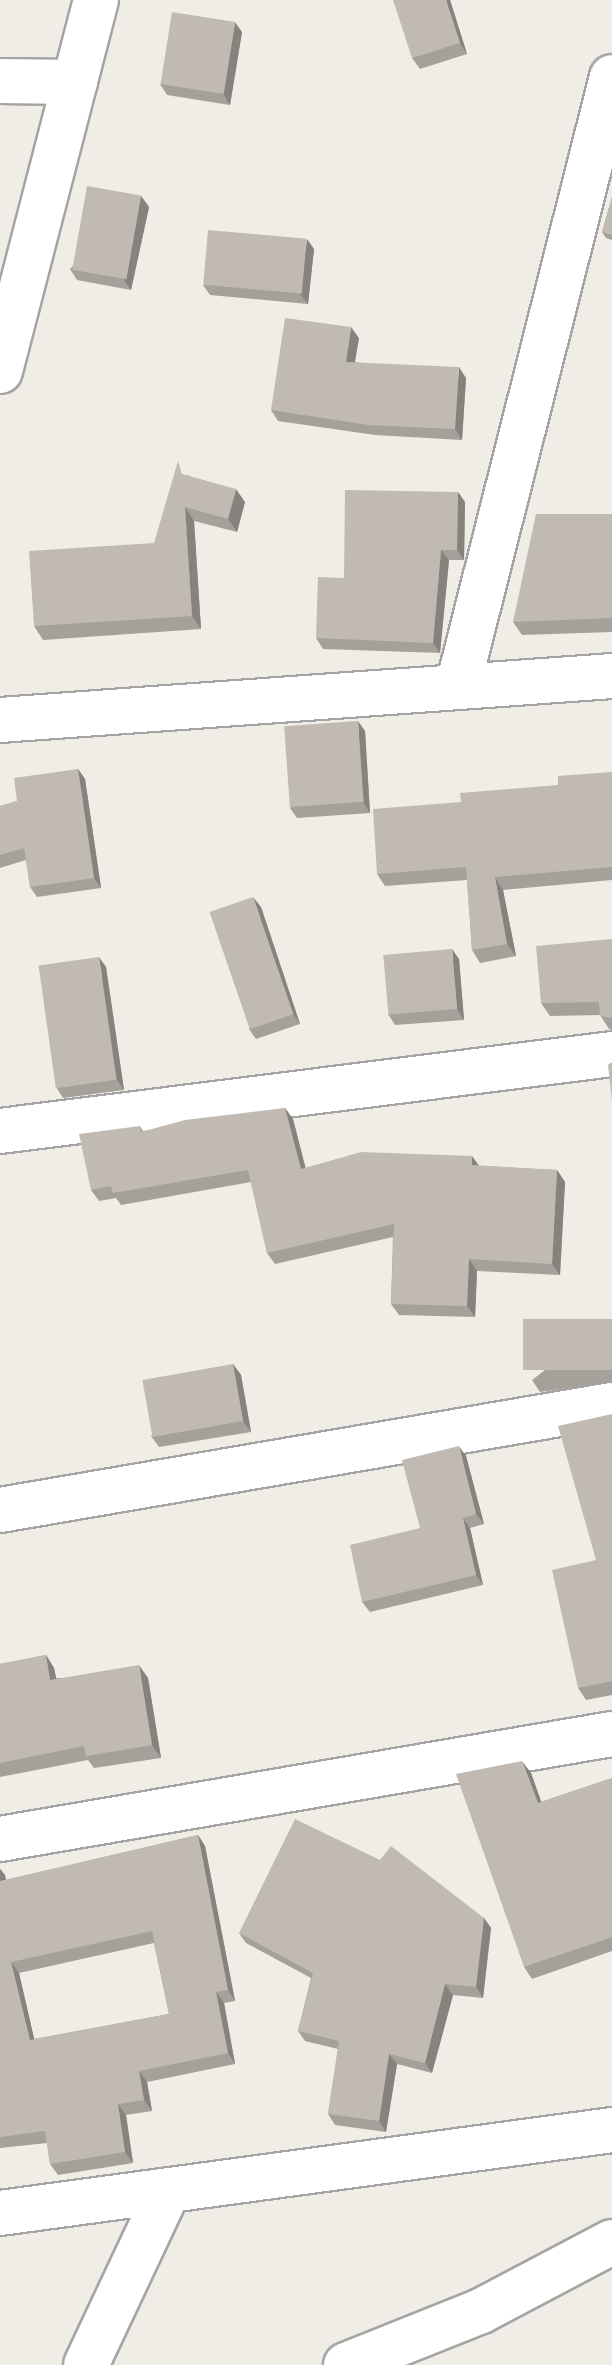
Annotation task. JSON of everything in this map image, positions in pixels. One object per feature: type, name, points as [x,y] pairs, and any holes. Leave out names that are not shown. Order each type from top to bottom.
[{"type":"street","points":[[3,349],[96,0]]},
{"type":"street","points":[[458,686],[612,77]]},
{"type":"street","points":[[0,81],[75,82]]},
{"type":"street","points":[[0,720],[612,676]]},
{"type":"street","points":[[0,1131],[612,1054]]},
{"type":"street","points":[[0,1510],[612,1405]]},
{"type":"street","points":[[0,1839],[612,1734]]},
{"type":"street","points":[[0,2213],[167,2193],[612,2130]]},
{"type":"street","points":[[86,2365],[167,2193]]},
{"type":"street","points":[[346,2365],[481,2311],[612,2242]]},
{"type":"building","points":[[393,0],[446,0],[460,43],[412,58]]},
{"type":"building","points":[[172,12],[235,22],[224,94],[161,84]]},
{"type":"building","points":[[87,186],[141,196],[126,279],[72,270]]},
{"type":"building","points":[[612,197],[612,235],[602,232]]},
{"type":"building","points":[[208,230],[307,239],[302,293],[203,285]]},
{"type":"building","points":[[285,318],[351,327],[346,362],[459,367],[455,429],[368,425],[271,410]]},
{"type":"building","points":[[178,461],[182,474],[236,489],[228,519],[185,507],[192,616],[34,626],[29,551],[154,543]]},
{"type":"building","points":[[345,490],[458,492],[457,550],[441,550],[433,643],[316,638],[318,577],[344,578]]},
{"type":"building","points":[[536,514],[612,514],[612,618],[513,622]]},
{"type":"building","points":[[358,721],[364,802],[290,807],[284,726]]},
{"type":"building","points":[[78,769],[94,878],[30,887],[24,848],[0,855],[0,806],[17,801],[14,778]]},
{"type":"building","points":[[612,772],[612,867],[495,877],[507,944],[472,950],[466,867],[377,874],[373,809],[461,802],[460,793],[558,785],[558,776]]},
{"type":"building","points":[[253,897],[293,1014],[250,1029],[210,912]]},
{"type":"building","points":[[612,939],[612,1018],[600,1016],[599,1002],[541,1003],[536,946]]},
{"type":"building","points":[[452,949],[457,1009],[388,1015],[383,955]]},
{"type":"building","points":[[99,957],[116,1080],[56,1088],[39,965]]},
{"type":"building","points":[[612,1062],[612,1102],[608,1065]]},
{"type":"building","points":[[285,1108],[301,1169],[361,1152],[472,1156],[472,1165],[557,1170],[552,1264],[469,1259],[467,1306],[391,1304],[394,1224],[267,1253],[248,1170],[113,1193],[111,1186],[91,1190],[79,1134],[140,1126],[141,1132],[185,1120]]},
{"type":"building","points":[[523,1319],[612,1319],[612,1370],[523,1370]]},
{"type":"building","points":[[233,1364],[243,1421],[152,1437],[142,1380]]},
{"type":"building","points":[[612,1414],[612,1681],[578,1688],[552,1570],[596,1560],[558,1426]]},
{"type":"building","points":[[459,1446],[476,1514],[463,1518],[476,1575],[362,1602],[350,1545],[420,1528],[402,1460]]},
{"type":"building","points":[[46,1655],[50,1680],[139,1665],[152,1745],[86,1756],[84,1746],[0,1763],[0,1664]]},
{"type":"building","points":[[522,1761],[538,1803],[612,1778],[612,1937],[524,1967],[456,1774]]},
{"type":"building","points":[[295,1819],[380,1860],[391,1846],[484,1918],[476,1987],[445,1984],[425,2063],[389,2054],[379,2121],[328,2114],[339,2041],[298,2031],[313,1973],[239,1933]]},
{"type":"building","points":[[198,1835],[228,1990],[216,1992],[228,2053],[139,2071],[144,2100],[118,2104],[125,2152],[50,2164],[45,2131],[0,2137],[0,1881]],"holes":[[[152,1931],[169,2014],[30,2040],[11,1962]]]}]
